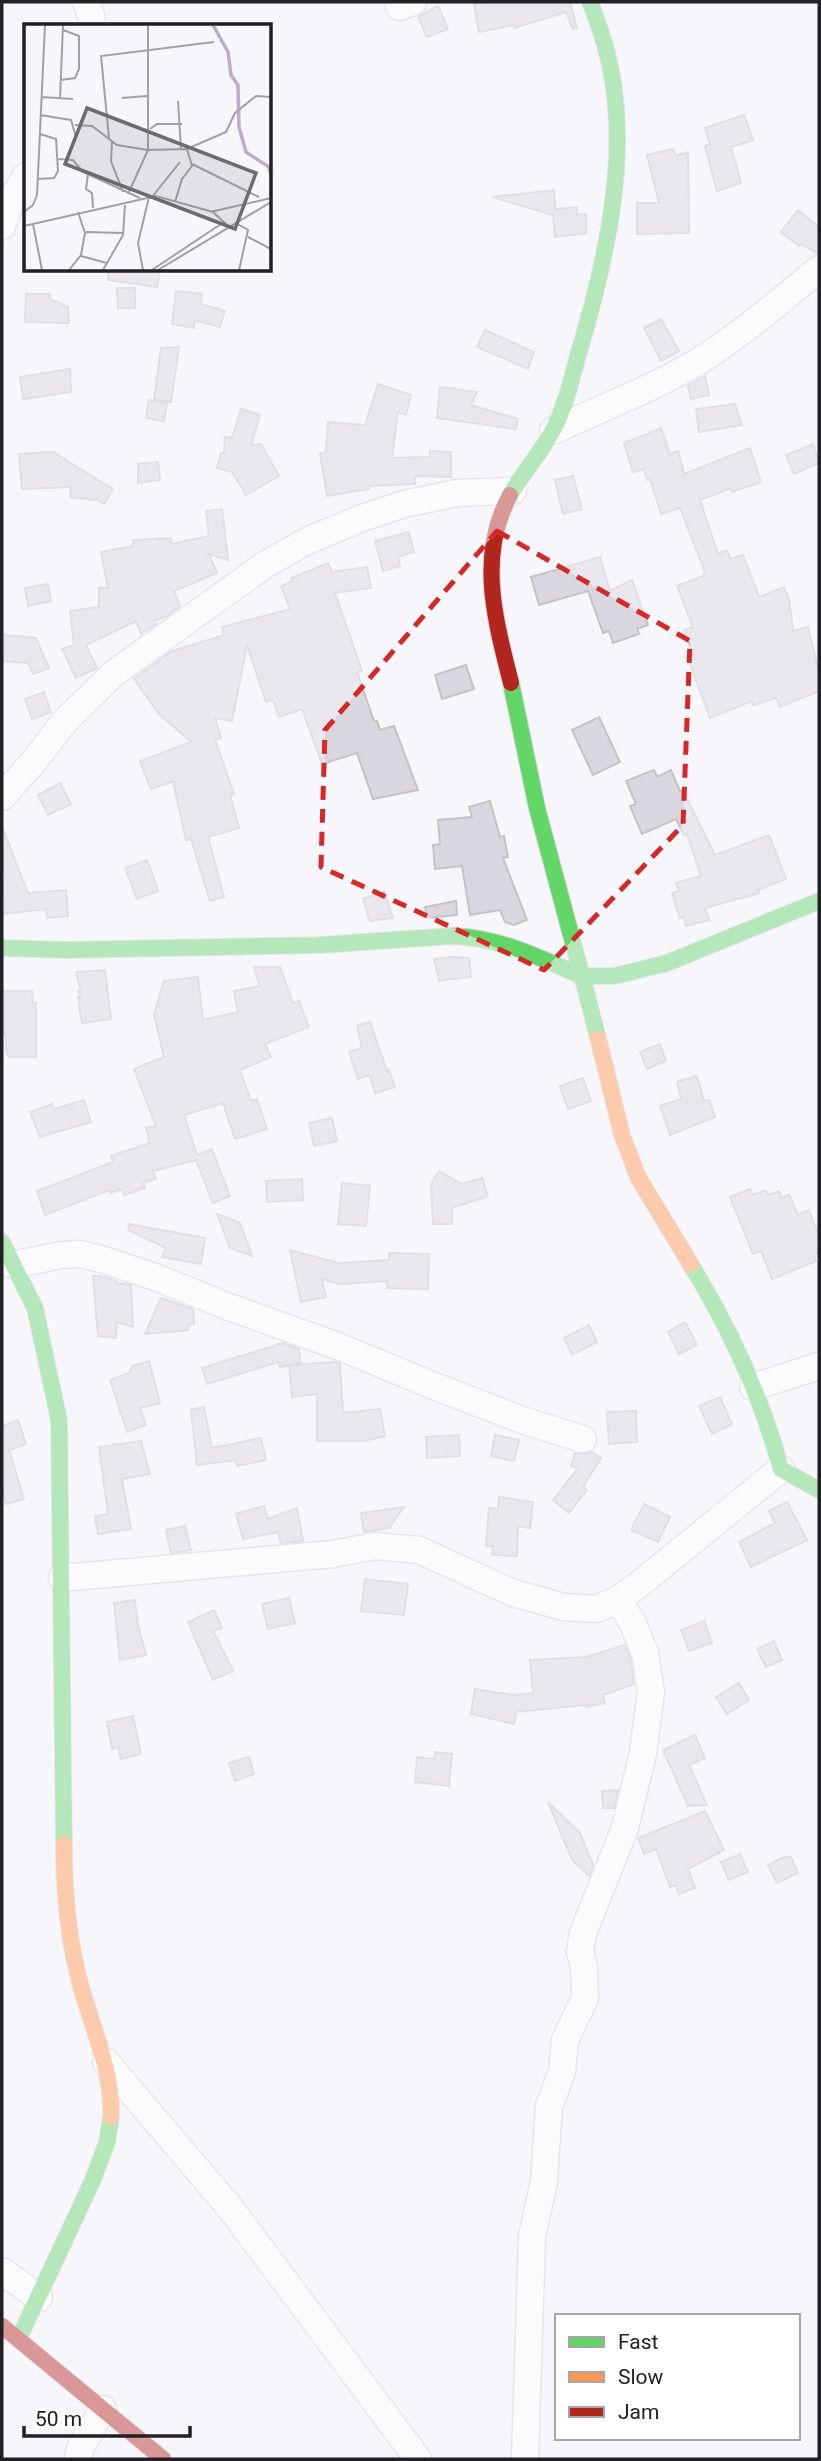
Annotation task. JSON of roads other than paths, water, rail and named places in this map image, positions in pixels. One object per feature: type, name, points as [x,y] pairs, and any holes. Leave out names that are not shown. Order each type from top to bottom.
[{"type":"street","points":[[86,2],[92,24]]},
{"type":"street","points":[[590,2],[599,26],[614,89],[617,156],[611,215],[588,324],[561,412],[553,431],[526,468],[502,510],[491,551],[493,589],[541,822],[622,1135],[638,1177],[713,1301],[768,1421],[781,1469],[819,1490]]},
{"type":"street","points":[[2,226],[10,203],[24,179]]},
{"type":"street","points":[[553,431],[698,361],[748,328],[819,270]]},
{"type":"street","points":[[2,797],[65,721],[113,674],[266,564],[309,540],[404,504],[457,493],[513,491]]},
{"type":"street","points":[[2,948],[66,950],[320,945],[463,936],[500,942],[582,976],[615,976],[667,963],[817,904]]},
{"type":"street","points":[[19,2338],[79,2214],[107,2140],[111,2101],[102,2058],[80,1985],[64,1886],[59,1420],[35,1308],[7,1253],[80,1254],[101,1259],[335,1345],[522,1420],[583,1439]]},
{"type":"street","points":[[753,1387],[819,1366]]},
{"type":"street","points":[[62,1578],[333,1554],[375,1546],[419,1550],[513,1593],[564,1607],[597,1609],[618,1600],[781,1469]]},
{"type":"street","points":[[525,2459],[532,2237],[544,2181],[549,2106],[562,2072],[565,2040],[583,2004],[584,1968],[580,1952],[583,1933],[625,1828],[643,1753],[652,1692],[645,1653],[633,1624],[618,1600]]},
{"type":"street","points":[[102,2058],[231,2209],[418,2459]]},
{"type":"street","points":[[2,2272],[38,2298]]},
{"type":"street","points":[[2,2326],[163,2459]]},
{"type":"street","points":[[78,2459],[79,2448],[103,2409]]}]
